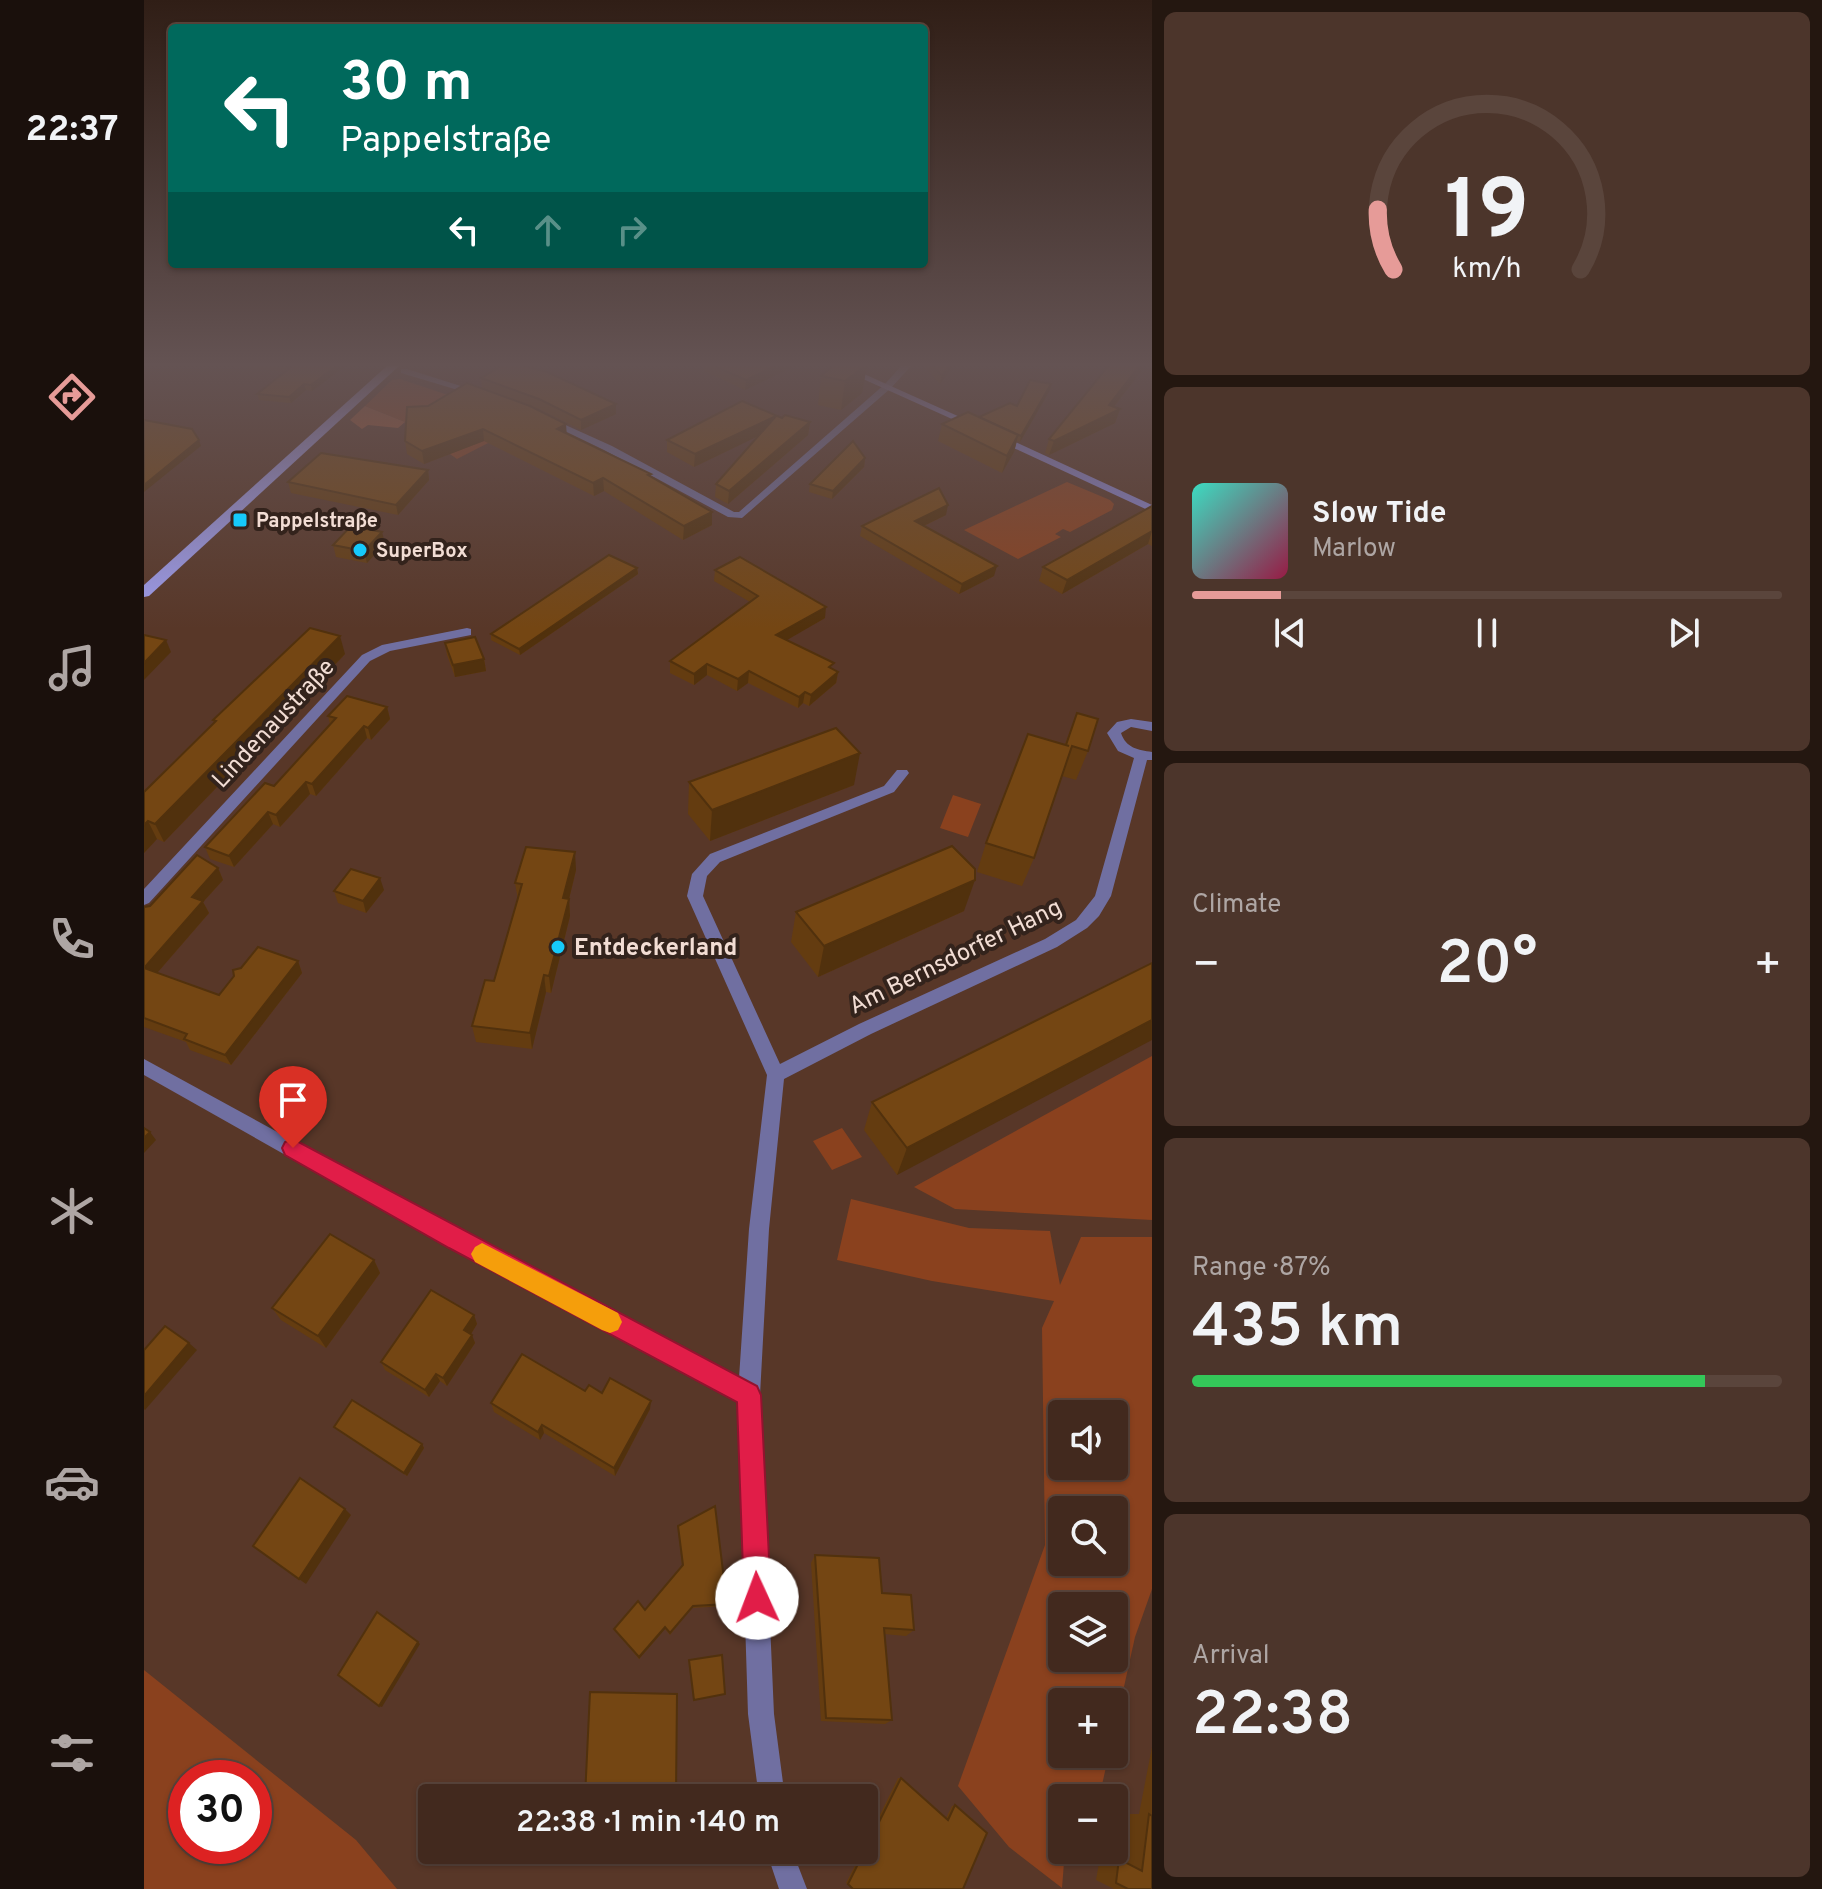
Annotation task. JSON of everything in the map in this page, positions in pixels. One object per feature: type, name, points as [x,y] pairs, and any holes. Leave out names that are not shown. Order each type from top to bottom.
[{"type":"main road","points":[[144,593],[302,453]]},
{"type":"street","points":[[617,453],[739,516],[745,515],[814,453]]},
{"type":"street","points":[[1032,453],[1152,509]]},
{"type":"street","name":"Lindenaustraße","points":[[144,899],[366,658],[386,648],[467,632]]},
{"type":"street","name":"Am Bernsdorfer Hang","points":[[776,1075],[865,1029],[1051,943],[1078,927],[1098,908],[1103,896],[1147,756],[1124,749],[1118,744],[1114,733],[1129,723],[1152,727]]},
{"type":"street","points":[[770,1784],[761,1714],[749,1395],[759,1229],[776,1075],[695,896],[696,879],[715,858],[889,789],[902,773]]},
{"type":"street","points":[[144,1066],[457,1241],[749,1395]]},
{"type":"street","points":[[784,1864],[793,1889]]},
{"type":"shaded area","points":[[449,453],[468,453],[457,459]]},
{"type":"shaded area","points":[[1067,482],[1110,500],[1114,504],[1112,510],[1070,532],[1063,529],[1055,534],[1061,537],[1018,559],[964,530]]},
{"type":"shaded area","points":[[953,795],[981,804],[968,837],[940,828]]},
{"type":"shaded area","points":[[1152,1056],[1152,1220],[955,1209],[914,1187]]},
{"type":"shaded area","points":[[842,1128],[862,1157],[832,1170],[813,1141]]},
{"type":"shaded area","points":[[851,1199],[969,1228],[1050,1231],[1060,1285],[1081,1237],[1152,1237],[1152,1589],[1135,1637],[1128,1669],[1128,1592],[1048,1592],[1048,1672],[1127,1672],[1124,1688],[1048,1688],[1048,1768],[1106,1768],[1102,1784],[1048,1784],[1048,1864],[1064,1864],[1062,1888],[1009,1847],[958,1786],[1045,1545],[1042,1328],[1054,1301],[932,1281],[837,1260]]},
{"type":"shaded area","points":[[144,1670],[256,1760],[168,1760],[168,1864],[272,1864],[272,1773],[356,1840],[397,1889],[144,1889]]},
{"type":"building","points":[[144,453],[183,453],[144,485]]},
{"type":"building","points":[[321,453],[428,470],[396,505],[288,482]]},
{"type":"building","points":[[532,453],[607,453],[651,474],[648,475],[712,512],[684,526],[603,478],[593,483]]},
{"type":"building","points":[[743,453],[773,453],[729,491],[716,484]]},
{"type":"building","points":[[841,453],[862,453],[865,458],[833,491],[810,484]]},
{"type":"building","points":[[939,488],[948,505],[915,521],[997,566],[962,584],[862,526]]},
{"type":"building","points":[[1152,506],[1152,531],[1067,580],[1043,567]]},
{"type":"building","points":[[351,526],[382,532],[364,551],[333,545]]},
{"type":"building","points":[[609,555],[637,568],[519,649],[491,634]]},
{"type":"building","points":[[740,557],[826,607],[776,635],[834,663],[829,667],[838,672],[811,695],[805,692],[799,697],[749,671],[738,679],[707,664],[694,674],[670,661],[758,596],[715,570]]},
{"type":"building","points":[[310,628],[340,636],[155,824],[148,821],[144,825],[144,792],[216,721],[213,720]]},
{"type":"building","points":[[144,635],[166,640],[144,663]]},
{"type":"building","points":[[475,637],[484,659],[453,665],[445,643]]},
{"type":"building","points":[[347,696],[387,707],[368,728],[364,726],[312,784],[306,782],[276,815],[268,812],[229,856],[205,847],[265,783],[274,786],[336,718],[328,716]]},
{"type":"building","points":[[1077,713],[1098,719],[1088,751],[1072,746],[1034,858],[986,843],[1028,734],[1069,746],[1066,745]]},
{"type":"building","points":[[836,728],[860,753],[712,810],[689,782]]},
{"type":"building","points":[[952,846],[975,869],[975,880],[824,946],[796,912]]},
{"type":"building","points":[[526,847],[575,852],[563,898],[569,899],[549,976],[544,975],[530,1033],[472,1026],[485,980],[494,981],[522,884],[515,883]]},
{"type":"building","points":[[197,855],[218,868],[192,897],[203,901],[144,968],[144,907],[150,906]]},
{"type":"building","points":[[351,869],[380,878],[363,901],[334,891]]},
{"type":"building","points":[[258,947],[298,961],[225,1055],[184,1039],[187,1034],[144,1018],[144,968],[219,995],[234,976],[233,970],[241,968]]},
{"type":"building","points":[[1152,963],[1152,1020],[907,1148],[872,1102]]},
{"type":"building","points":[[330,1234],[374,1260],[318,1336],[272,1308]]},
{"type":"building","points":[[431,1290],[474,1315],[464,1330],[472,1335],[443,1378],[436,1374],[425,1390],[381,1362]]},
{"type":"building","points":[[165,1326],[189,1343],[144,1396],[144,1350]]},
{"type":"building","points":[[522,1354],[585,1391],[589,1385],[602,1393],[610,1378],[651,1401],[614,1468],[542,1425],[538,1432],[491,1403]]},
{"type":"building","points":[[352,1400],[422,1444],[404,1473],[334,1427]]},
{"type":"building","points":[[300,1478],[345,1509],[299,1579],[253,1546]]},
{"type":"building","points":[[715,1506],[727,1604],[693,1606],[670,1633],[665,1627],[639,1657],[614,1629],[638,1601],[645,1610],[683,1565],[678,1526]]},
{"type":"building","points":[[815,1555],[879,1558],[882,1593],[911,1595],[914,1630],[884,1628],[892,1720],[826,1718]]},
{"type":"building","points":[[377,1612],[418,1642],[379,1706],[338,1675]]},
{"type":"building","points":[[722,1655],[725,1694],[694,1700],[689,1660]]},
{"type":"building","points":[[590,1692],[677,1694],[676,1784],[586,1784]]},
{"type":"building","points":[[901,1778],[948,1820],[955,1805],[987,1833],[963,1889],[853,1889],[848,1884],[858,1864],[878,1864],[878,1824]]},
{"type":"building","points":[[1149,1814],[1152,1816],[1152,1889],[1128,1889],[1116,1883],[1118,1864],[1128,1864],[1142,1871]]},
{"type":"slow traffic","points":[[482,1254],[610,1322]]},
{"type":"place","name":"Pappelstraße","points":[[240,520]]},
{"type":"place","name":"SuperBox","points":[[360,550]]},
{"type":"place","name":"Entdeckerland","points":[[558,947]]},
{"type":"route","points":[[293,1148],[457,1241],[749,1395],[757,1598]]}]
